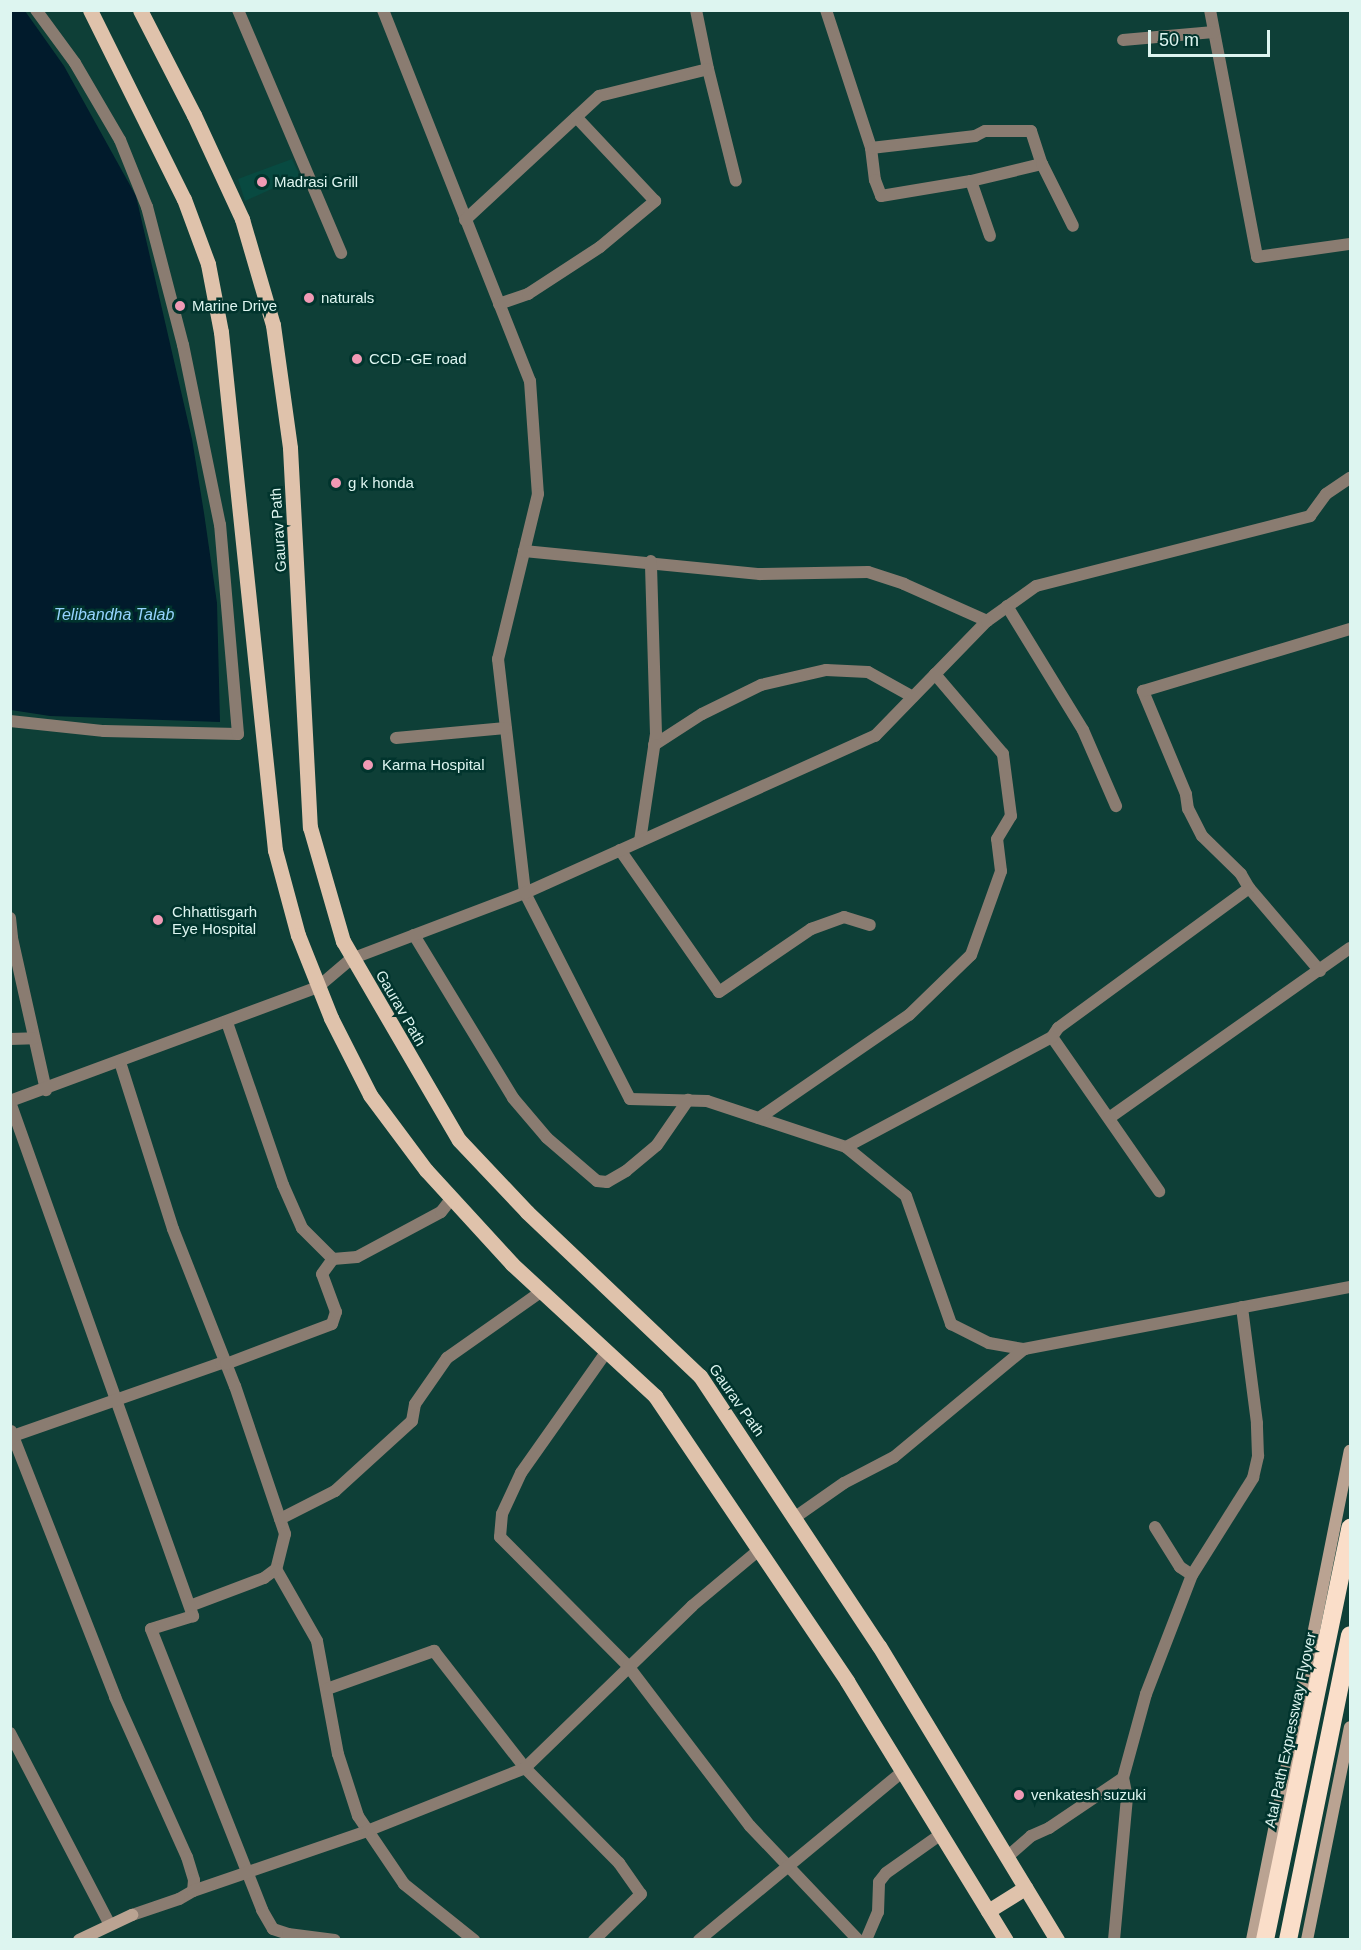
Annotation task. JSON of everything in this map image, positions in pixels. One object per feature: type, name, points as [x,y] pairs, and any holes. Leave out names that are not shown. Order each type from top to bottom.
[{"type":"highway","name":"Atal Path Expressway Flyover","points":[[1265,1940],[1350,1528]]},
{"type":"highway","points":[[1288,1940],[1350,1635]]},
{"type":"main road","points":[[90,10],[184,199],[208,264],[221,332],[275,849],[298,936],[318,987],[370,1095],[426,1170],[512,1263],[655,1396],[847,1681],[1006,1940]]},
{"type":"main road","name":"Gaurav Path","points":[[140,10],[194,116],[242,219],[273,325],[290,448],[310,827],[343,941],[351,959],[459,1140],[526,1212],[700,1376],[879,1646],[1057,1940]]},
{"type":"main road","points":[[988,1911],[1025,1888]]},
{"type":"street","points":[[10,721],[105,731],[238,734],[220,525],[183,345],[147,207],[120,140],[75,63],[36,10]]},
{"type":"street","points":[[238,10],[341,253]]},
{"type":"street","points":[[383,10],[530,381],[538,494],[498,659],[525,893],[630,1098],[707,1101],[846,1147],[906,1196],[951,1323],[989,1343],[1024,1349],[1350,1287]]},
{"type":"street","points":[[696,10],[736,181]]},
{"type":"street","points":[[826,10],[871,148],[875,180],[881,196],[971,181],[1042,164]]},
{"type":"street","points":[[1210,10],[1257,257],[1350,244]]},
{"type":"street","points":[[1123,40],[1214,32]]},
{"type":"street","points":[[465,220],[599,96],[708,69]]},
{"type":"street","points":[[499,304],[528,294],[600,247],[655,201],[576,117]]},
{"type":"street","points":[[871,148],[975,136],[985,131],[1031,131],[1042,164],[1073,226]]},
{"type":"street","points":[[971,181],[990,236]]},
{"type":"street","points":[[335,1940],[288,1934],[273,1929],[262,1910],[247,1874],[151,1629],[193,1616],[10,1102],[318,987],[351,959],[525,893],[875,736],[987,621],[1036,586],[1310,516],[1326,494],[1350,477]]},
{"type":"street","points":[[524,550],[651,561],[760,574],[868,572],[904,584],[987,621]]},
{"type":"street","points":[[640,841],[654,745],[651,561]]},
{"type":"street","points":[[1007,606],[1083,729],[1116,806]]},
{"type":"street","points":[[1320,971],[1249,888],[1241,874],[1202,836],[1188,809],[1186,795],[1143,691],[1350,629]]},
{"type":"street","points":[[654,745],[702,714],[761,685],[826,670],[868,672],[913,697]]},
{"type":"street","points":[[759,1118],[909,1015],[971,956],[1001,871],[997,839],[1011,816],[1003,754],[935,674]]},
{"type":"street","points":[[396,738],[506,728]]},
{"type":"street","points":[[620,850],[719,992],[810,929],[844,917],[870,925]]},
{"type":"street","points":[[846,1147],[1052,1037],[1058,1028],[1249,888]]},
{"type":"street","points":[[10,918],[11,938],[46,1090]]},
{"type":"street","points":[[414,935],[513,1098],[547,1138],[597,1181],[607,1182],[626,1171],[657,1145],[688,1100]]},
{"type":"street","points":[[1109,1118],[1350,948]]},
{"type":"street","points":[[227,1022],[283,1185],[302,1228],[333,1259],[357,1257],[441,1212],[452,1198]]},
{"type":"street","points":[[1052,1037],[1159,1191]]},
{"type":"street","points":[[10,1039],[34,1038]]},
{"type":"street","points":[[120,1062],[173,1229],[226,1364],[285,1534],[276,1569],[264,1578],[189,1606]]},
{"type":"street","points":[[193,1891],[194,1880],[188,1857],[115,1697],[11,1435],[221,1363],[226,1364],[332,1324],[336,1312],[322,1275],[333,1259]]},
{"type":"street","points":[[280,1519],[335,1491],[412,1421],[415,1404],[447,1358],[542,1291]]},
{"type":"street","points":[[1114,1940],[1127,1798],[1123,1778],[1146,1694],[1192,1575],[1253,1478],[1258,1456],[1257,1424],[1242,1307]]},
{"type":"street","points":[[794,1518],[844,1483],[894,1457],[1024,1349]]},
{"type":"street","points":[[607,1352],[521,1473],[502,1514],[500,1537],[628,1666],[750,1826],[858,1940]]},
{"type":"street","points":[[1252,1940],[1350,1451]]},
{"type":"street","points":[[1155,1527],[1180,1567],[1192,1575]]},
{"type":"street","points":[[79,1940],[132,1915],[193,1891],[367,1831],[525,1768],[692,1606],[759,1550]]},
{"type":"street","points":[[276,1569],[317,1641],[338,1754],[358,1816],[404,1884],[474,1940]]},
{"type":"street","points":[[327,1689],[434,1651],[525,1768],[619,1863],[641,1894],[594,1940]]},
{"type":"street","points":[[1307,1940],[1350,1727]]},
{"type":"street","points":[[10,1733],[110,1925]]},
{"type":"street","points":[[699,1940],[903,1771]]},
{"type":"street","points":[[1007,1857],[1031,1836],[1049,1828],[1123,1778]]},
{"type":"street","points":[[867,1940],[876,1921],[879,1882],[886,1873],[941,1834]]},
{"type":"shaded area","points":[[292,159],[300,176],[245,201],[238,179]]},
{"type":"water","name":"Telibandha Talab","points":[[10,11],[25,11],[64,66],[136,196],[192,439],[204,513],[217,603],[220,722],[50,716],[11,710]]},
{"type":"place","name":"Madrasi Grill","points":[[262,182]]},
{"type":"place","name":"naturals","points":[[309,298]]},
{"type":"place","name":"Marine Drive","points":[[180,306]]},
{"type":"place","name":"CCD -GE road","points":[[357,359]]},
{"type":"place","name":"g k honda","points":[[336,483]]},
{"type":"place","name":"Karma Hospital","points":[[368,765]]},
{"type":"place","name":"Chhattisgarh Eye Hospital","points":[[158,920]]},
{"type":"place","name":"venkatesh suzuki","points":[[1019,1795]]}]
